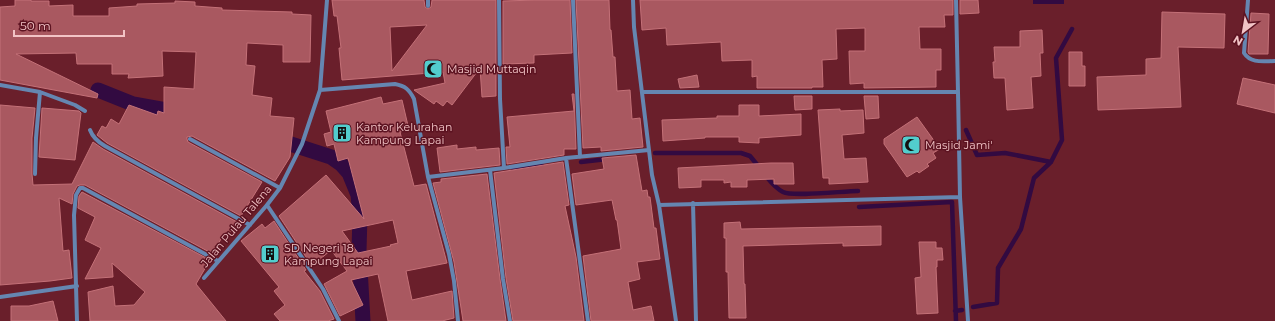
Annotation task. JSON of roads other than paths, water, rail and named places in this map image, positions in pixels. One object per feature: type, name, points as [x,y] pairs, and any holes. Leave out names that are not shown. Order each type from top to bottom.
[{"type":"street","points":[[327,0],[320,90],[395,84],[404,86],[410,91],[414,99],[428,177],[454,281],[458,321]]},
{"type":"street","points":[[428,0],[428,6]]},
{"type":"street","points":[[499,0],[500,99],[504,168]]},
{"type":"street","points":[[573,0],[580,157]]},
{"type":"street","points":[[633,0],[634,27],[652,175],[659,204],[676,321]]},
{"type":"street","points":[[956,0],[960,197],[968,321]]},
{"type":"street","points":[[1248,0],[1244,53],[1247,58],[1252,61],[1275,61]]},
{"type":"street","points":[[0,85],[40,92],[75,105],[85,111]]},
{"type":"street","name":"Jalan Pulau Talena","points":[[204,278],[280,188],[302,144],[320,90]]},
{"type":"street","points":[[35,174],[40,92]]},
{"type":"street","points":[[643,92],[958,92]]},
{"type":"street","points":[[90,130],[92,136],[98,141],[250,225]]},
{"type":"street","points":[[190,139],[280,188]]},
{"type":"street","points":[[428,177],[490,170],[566,158],[649,150]]},
{"type":"street","points":[[566,158],[588,321]]},
{"type":"street","points":[[490,170],[503,278],[510,321]]},
{"type":"street","points":[[77,321],[74,215],[76,195],[80,188],[83,188],[218,261]]},
{"type":"street","points":[[659,204],[960,197]]},
{"type":"street","points":[[693,203],[696,321]]},
{"type":"street","points":[[267,205],[323,289],[339,321]]},
{"type":"street","points":[[0,297],[77,286]]},
{"type":"waterway","points":[[973,307],[997,303],[998,268],[1021,229],[1034,178],[1051,162],[1062,140],[1056,58],[1072,29]]},
{"type":"waterway","points":[[98,90],[133,104],[183,113]]},
{"type":"waterway","points":[[966,130],[977,155],[1005,153],[1051,162]]},
{"type":"waterway","points":[[272,138],[331,157],[341,164],[349,173],[358,195],[360,215],[359,250],[363,321]]},
{"type":"waterway","points":[[655,153],[741,153],[750,156],[759,167]]},
{"type":"waterway","points":[[581,162],[607,159]]},
{"type":"waterway","points":[[513,168],[542,166]]},
{"type":"waterway","points":[[765,175],[783,192],[807,194],[858,191]]},
{"type":"waterway","points":[[859,207],[952,202],[956,321]]},
{"type":"waterway","points":[[955,311],[962,310]]},
{"type":"place","name":"Masjid Muttaqin","points":[[433,69]]},
{"type":"place","name":"Kantor Kelurahan Kampung Lapai","points":[[342,133]]},
{"type":"place","name":"Masjid Jami'","points":[[911,145]]},
{"type":"place","name":"SD Negeri 18 Kampung Lapai","points":[[270,254]]}]
